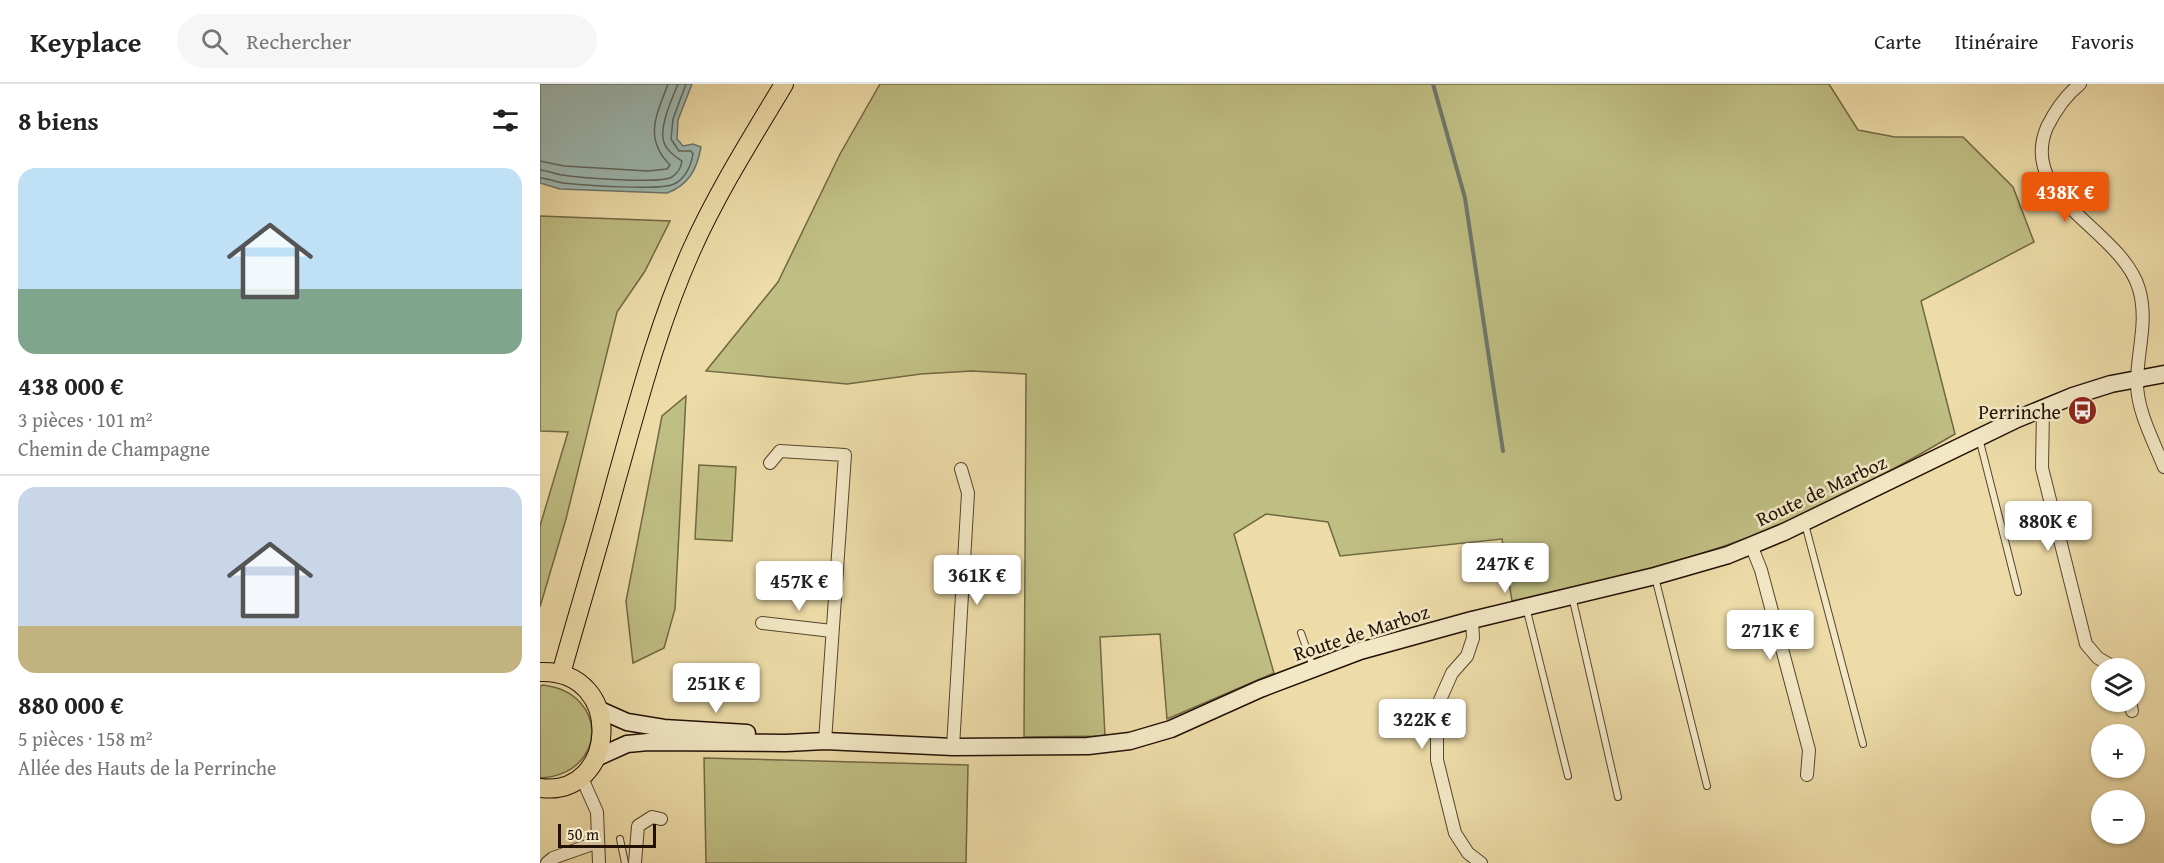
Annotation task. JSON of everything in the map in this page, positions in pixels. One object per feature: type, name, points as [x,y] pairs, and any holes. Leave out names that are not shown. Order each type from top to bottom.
[{"type":"main road","points":[[561,674],[640,394],[668,308],[709,214],[784,84]]},
{"type":"main road","name":"Route de Marboz","points":[[600,710],[627,722],[664,728],[781,735],[825,741],[953,747],[1088,746],[1130,741],[1171,729],[1313,667],[1360,651],[1728,555],[1804,522],[2043,409],[2111,384],[2164,374]]},
{"type":"main road","points":[[540,672],[561,674],[585,687],[600,710],[603,726],[602,742],[596,758],[580,776],[559,787],[542,791]]},
{"type":"main road","name":"Route de Marboz","points":[[596,758],[627,744],[648,742],[825,741]]},
{"type":"street","points":[[2080,84],[2051,119],[2044,134],[2042,160],[2050,182],[2063,199],[2122,259],[2136,279],[2143,310],[2144,328],[2137,379],[2138,396],[2164,467]]},
{"type":"street","points":[[2043,409],[2042,468],[2086,644],[2098,658]]},
{"type":"street","points":[[770,463],[780,452],[845,455],[825,741]]},
{"type":"street","points":[[953,747],[968,493],[961,469]]},
{"type":"street","points":[[1751,545],[1761,570],[1809,750],[1807,775]]},
{"type":"street","points":[[1472,620],[1473,638],[1467,656],[1452,673],[1440,700],[1437,760],[1455,833],[1468,853],[1481,863]]},
{"type":"street","points":[[762,623],[832,631]]},
{"type":"street","points":[[580,776],[597,812],[599,863]]},
{"type":"street","points":[[635,863],[638,826],[652,817],[661,819]]},
{"type":"street","points":[[547,863],[553,858],[598,842]]},
{"type":"lane","points":[[1979,438],[2018,592]]},
{"type":"lane","points":[[1804,522],[1863,744]]},
{"type":"lane","points":[[1654,576],[1707,786]]},
{"type":"lane","points":[[1572,595],[1618,797]]},
{"type":"lane","points":[[1526,606],[1568,776]]},
{"type":"lane","points":[[1301,633],[1313,667]]},
{"type":"lane","points":[[621,839],[625,863]]},
{"type":"shaded area","points":[[880,84],[1829,84],[1858,130],[1895,137],[1963,137],[2013,187],[2034,242],[1921,301],[1955,434],[1842,496],[1772,528],[1709,551],[1644,570],[1512,601],[1502,539],[1340,556],[1328,522],[1266,514],[1234,534],[1274,673],[1167,719],[1160,634],[1100,637],[1105,736],[1024,737],[1026,374],[972,371],[921,374],[847,384],[706,371],[778,282],[840,154]]},
{"type":"shaded area","points":[[540,216],[670,221],[645,271],[617,312],[566,519],[540,607],[540,526],[568,432],[540,431]]},
{"type":"shaded area","points":[[686,396],[675,609],[664,648],[633,663],[626,601],[662,416]]},
{"type":"shaded area","points":[[699,465],[736,467],[732,541],[695,539]]},
{"type":"shaded area","points":[[540,686],[565,691],[580,702],[589,717],[592,733],[588,749],[578,763],[562,773],[540,778]]},
{"type":"shaded area","points":[[704,758],[968,765],[966,863],[706,863]]},
{"type":"water","points":[[540,84],[692,84],[678,120],[677,139],[683,146],[693,144],[701,147],[691,175],[681,186],[667,193],[560,189],[540,183]]},
{"type":"waterway","points":[[1433,84],[1465,198],[1503,451]]},
{"type":"place","name":"Perrinche","points":[[2082,411]]}]
